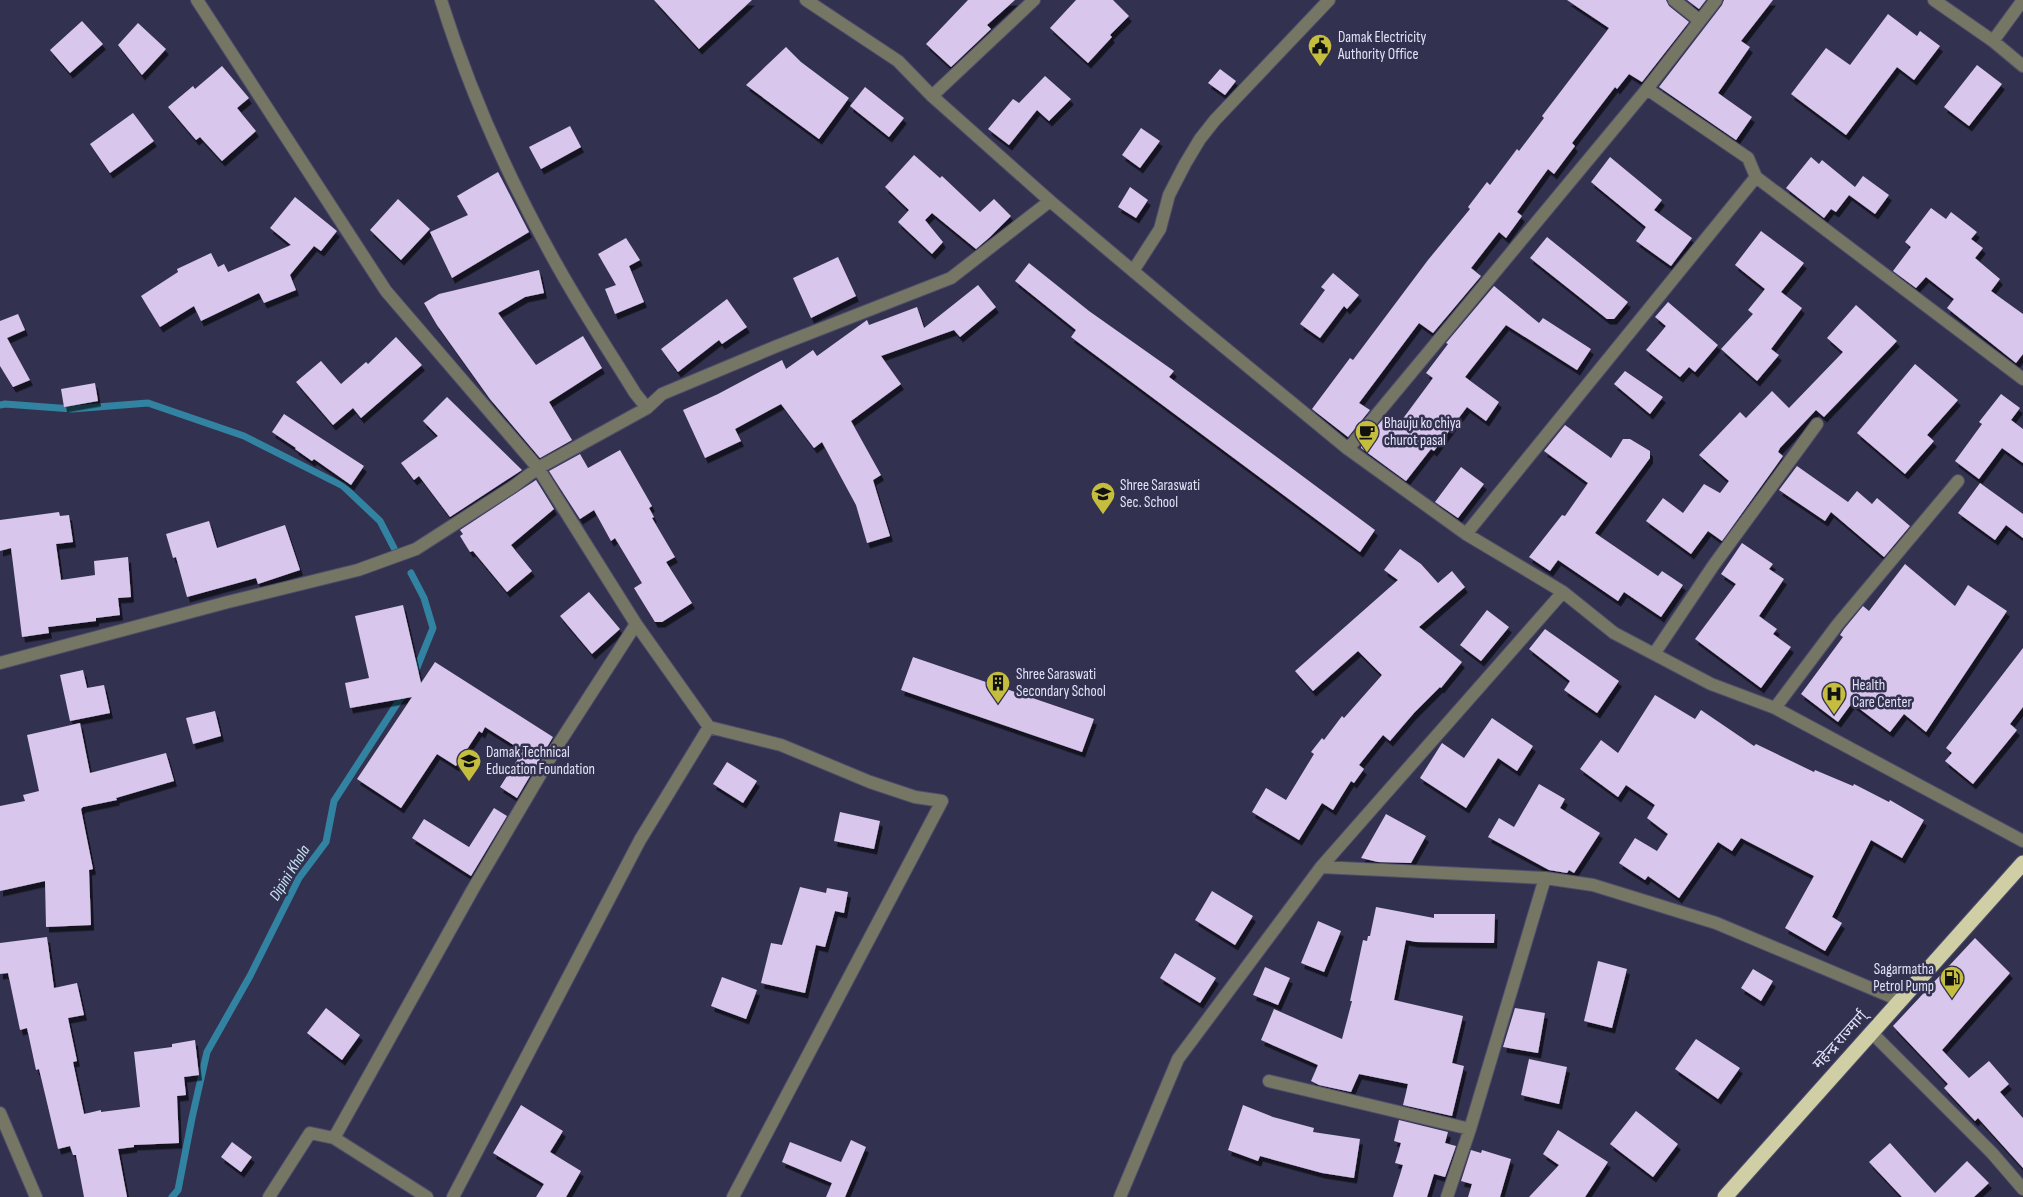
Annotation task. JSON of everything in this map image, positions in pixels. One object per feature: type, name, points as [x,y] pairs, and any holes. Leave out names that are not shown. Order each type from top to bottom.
[{"type":"highway","name":"महेन्द्र राज्मार्ग्","points":[[1725,1197],[2023,863]]},
{"type":"street","points":[[198,0],[386,291],[538,468],[636,624],[709,727],[781,745],[870,782],[915,797],[942,801],[733,1197]]},
{"type":"street","points":[[441,0],[470,83],[517,192],[558,268],[635,393],[647,408]]},
{"type":"street","points":[[807,0],[898,61],[932,96],[1050,201],[1133,271],[1348,450],[1466,534],[1563,592],[1614,633],[1711,684],[1775,708],[2023,842]]},
{"type":"street","points":[[932,96],[1034,0]]},
{"type":"street","points":[[1133,271],[1160,229],[1169,195],[1200,139],[1215,120],[1329,0]]},
{"type":"street","points":[[1674,0],[1699,20]]},
{"type":"street","points":[[1348,450],[1647,89],[1716,0]]},
{"type":"street","points":[[1934,0],[1992,41],[2023,66]]},
{"type":"street","points":[[1992,41],[2022,0]]},
{"type":"street","points":[[1647,89],[1748,158],[1756,177],[2023,379]]},
{"type":"street","points":[[1466,534],[1756,177]]},
{"type":"street","points":[[0,663],[228,602],[358,570],[416,549],[514,486],[538,468],[647,408],[662,394],[776,346],[951,278],[1050,201]]},
{"type":"street","points":[[1654,654],[1713,566],[1817,424]]},
{"type":"street","points":[[1775,708],[1838,624],[1958,481]]},
{"type":"street","points":[[1120,1197],[1178,1059],[1321,867],[1563,592]]},
{"type":"street","points":[[334,1138],[473,889],[556,748],[636,624]]},
{"type":"street","points":[[453,1197],[640,840],[709,727]]},
{"type":"street","points":[[1321,867],[1545,878],[1593,885],[1716,923],[1900,1000]]},
{"type":"street","points":[[1447,1197],[1470,1129],[1545,878]]},
{"type":"street","points":[[1871,1032],[1992,1153],[2023,1189]]},
{"type":"street","points":[[1269,1081],[1434,1122],[1470,1129]]},
{"type":"street","points":[[0,1113],[36,1197]]},
{"type":"street","points":[[269,1197],[310,1133],[334,1138],[427,1197]]},
{"type":"building","points":[[654,0],[752,0],[699,49]]},
{"type":"building","points":[[968,0],[1015,0],[987,25],[991,29],[951,67],[926,44]]},
{"type":"building","points":[[1076,0],[1113,0],[1129,16],[1110,35],[1112,37],[1088,63],[1050,28]]},
{"type":"building","points":[[1567,0],[1666,0],[1669,6],[1689,22],[1642,82],[1629,74],[1617,89],[1615,87],[1572,143],[1575,146],[1554,174],[1548,169],[1517,212],[1522,216],[1506,238],[1499,232],[1471,268],[1481,276],[1433,333],[1419,323],[1359,403],[1370,410],[1348,437],[1312,409],[1350,358],[1353,360],[1428,260],[1470,209],[1468,207],[1487,182],[1490,185],[1517,149],[1519,151],[1544,118],[1542,116],[1609,28]]},
{"type":"building","points":[[1687,0],[1706,0],[1699,9]]},
{"type":"building","points":[[1724,0],[1773,0],[1741,41],[1750,47],[1718,93],[1752,117],[1736,140],[1659,87]]},
{"type":"building","points":[[1888,14],[1917,36],[1920,31],[1940,46],[1914,80],[1897,67],[1846,135],[1791,94],[1826,48],[1850,65]]},
{"type":"building","points":[[82,21],[103,44],[70,73],[50,50]]},
{"type":"building","points":[[138,23],[166,49],[142,75],[118,45]]},
{"type":"building","points":[[786,47],[801,62],[849,98],[819,139],[746,85]]},
{"type":"building","points":[[1977,65],[2002,84],[1969,126],[1944,107]]},
{"type":"building","points":[[222,66],[249,98],[237,108],[256,131],[222,161],[200,137],[196,140],[168,107],[193,86],[195,89]]},
{"type":"building","points":[[1220,69],[1236,81],[1225,95],[1208,83]]},
{"type":"building","points":[[1045,76],[1071,99],[1049,121],[1037,110],[1009,145],[988,129],[1013,99],[1019,103]]},
{"type":"building","points":[[865,87],[904,118],[889,137],[850,106]]},
{"type":"building","points":[[133,113],[154,141],[110,173],[90,144]]},
{"type":"building","points":[[570,126],[581,147],[541,169],[529,147]]},
{"type":"building","points":[[1141,128],[1160,141],[1140,168],[1122,155]]},
{"type":"building","points":[[914,155],[940,178],[942,176],[980,212],[994,199],[1011,216],[976,249],[932,213],[925,220],[943,242],[932,254],[898,222],[909,210],[885,187]]},
{"type":"building","points":[[1610,157],[1662,200],[1654,210],[1692,238],[1671,266],[1636,241],[1646,227],[1591,182]]},
{"type":"building","points":[[1811,157],[1819,164],[1822,160],[1855,187],[1863,176],[1889,195],[1875,214],[1849,195],[1836,212],[1831,209],[1824,218],[1786,188]]},
{"type":"building","points":[[498,172],[529,232],[452,278],[430,232],[468,215],[457,196]]},
{"type":"building","points":[[1130,187],[1148,200],[1136,218],[1118,207]]},
{"type":"building","points":[[295,197],[337,231],[321,251],[314,246],[290,275],[296,290],[264,303],[259,293],[201,321],[194,306],[160,327],[141,296],[178,272],[177,269],[211,253],[218,267],[224,264],[228,272],[291,245],[270,228]]},
{"type":"building","points":[[398,199],[430,229],[401,260],[370,230]]},
{"type":"building","points":[[1931,208],[1946,219],[1951,212],[1977,232],[1971,239],[1983,248],[1975,258],[2000,279],[1991,291],[2023,314],[2023,354],[2016,363],[1947,308],[1954,299],[1926,277],[1916,288],[1893,271],[1911,247],[1905,242]]},
{"type":"building","points":[[1761,231],[1804,263],[1781,292],[1802,308],[1771,349],[1779,355],[1757,381],[1721,349],[1753,314],[1748,310],[1765,289],[1735,265]]},
{"type":"building","points":[[1547,237],[1628,302],[1614,319],[1607,319],[1530,258]]},
{"type":"building","points":[[626,238],[640,260],[629,266],[644,302],[615,314],[605,289],[616,285],[598,254]]},
{"type":"building","points":[[838,257],[856,296],[811,318],[793,278]]},
{"type":"building","points":[[1029,263],[1089,311],[1174,371],[1169,377],[1375,530],[1360,552],[1071,337],[1076,330],[1015,281]]},
{"type":"building","points":[[539,270],[544,293],[525,297],[498,313],[536,365],[583,336],[602,368],[549,402],[572,440],[540,458],[490,399],[437,325],[424,303],[439,294]]},
{"type":"building","points":[[1333,273],[1359,295],[1347,309],[1344,306],[1320,338],[1300,324],[1325,290],[1321,287]]},
{"type":"building","points":[[978,285],[996,307],[960,337],[954,330],[881,356],[901,384],[851,421],[881,475],[873,480],[890,536],[867,543],[856,505],[822,442],[814,448],[781,404],[735,429],[741,441],[705,458],[683,410],[782,360],[786,369],[813,350],[817,356],[867,320],[869,325],[917,307],[924,328]]},
{"type":"building","points":[[1494,286],[1539,323],[1543,318],[1591,349],[1577,370],[1506,325],[1465,377],[1499,402],[1486,421],[1467,407],[1434,451],[1431,449],[1406,481],[1361,448],[1361,446],[1383,419],[1396,428],[1433,378],[1426,373],[1448,344],[1446,343]]},
{"type":"building","points":[[727,299],[747,327],[722,344],[719,340],[678,372],[661,349]]},
{"type":"building","points":[[1668,302],[1718,345],[1695,372],[1689,367],[1680,377],[1646,350],[1666,326],[1655,317]]},
{"type":"building","points":[[1856,305],[1897,341],[1824,417],[1816,410],[1780,448],[1778,452],[1783,456],[1722,541],[1708,531],[1691,554],[1646,521],[1663,498],[1683,513],[1704,484],[1720,493],[1729,481],[1699,455],[1740,412],[1746,418],[1772,391],[1789,408],[1843,352],[1827,338]]},
{"type":"building","points":[[18,314],[25,330],[7,338],[30,380],[13,387],[0,366],[0,321]]},
{"type":"building","points":[[396,337],[422,365],[361,418],[353,408],[333,425],[296,382],[321,361],[341,384],[366,362],[368,364]]},
{"type":"building","points":[[1915,364],[1958,400],[1927,435],[1934,441],[1905,474],[1857,433]]},
{"type":"building","points":[[1625,371],[1663,397],[1650,414],[1614,384]]},
{"type":"building","points":[[95,383],[98,401],[64,407],[61,389]]},
{"type":"building","points":[[2001,394],[2020,408],[2011,420],[2023,429],[2023,463],[2002,448],[1979,479],[1955,461],[1982,424],[1979,422]]},
{"type":"building","points":[[447,397],[522,470],[450,517],[419,476],[414,480],[401,463],[438,436],[423,421]]},
{"type":"building","points":[[284,414],[364,466],[351,485],[314,459],[312,461],[272,432]]},
{"type":"building","points":[[1565,425],[1611,458],[1623,439],[1630,439],[1650,451],[1650,458],[1595,533],[1658,576],[1662,571],[1683,585],[1661,617],[1624,592],[1618,601],[1558,560],[1550,571],[1529,557],[1562,515],[1565,516],[1588,483],[1544,451]]},
{"type":"building","points":[[620,450],[652,506],[649,508],[654,517],[652,518],[675,557],[666,562],[692,603],[662,622],[655,622],[634,588],[642,583],[615,538],[611,541],[594,510],[580,519],[549,471],[580,454],[588,468]]},
{"type":"building","points":[[1797,466],[1848,502],[1857,491],[1872,504],[1877,498],[1910,526],[1884,557],[1831,512],[1825,521],[1779,490]]},
{"type":"building","points":[[1461,467],[1484,484],[1458,518],[1435,502]]},
{"type":"building","points":[[536,480],[554,509],[511,545],[532,571],[507,592],[473,551],[470,552],[460,536],[463,534],[460,530]]},
{"type":"building","points":[[1980,483],[2023,514],[2023,538],[2006,525],[1995,540],[1958,513]]},
{"type":"building","points":[[59,512],[60,516],[69,515],[73,542],[56,544],[61,580],[95,575],[94,561],[128,557],[131,597],[118,598],[120,615],[96,618],[96,621],[48,627],[49,633],[22,637],[11,548],[0,551],[0,520]]},
{"type":"building","points":[[209,521],[217,548],[285,525],[300,570],[258,584],[256,578],[187,597],[176,557],[173,558],[166,534]]},
{"type":"building","points":[[1742,543],[1773,564],[1769,569],[1784,579],[1759,616],[1777,629],[1773,634],[1791,647],[1761,688],[1695,639],[1736,584],[1721,574]]},
{"type":"building","points":[[1400,549],[1421,564],[1438,583],[1452,571],[1465,587],[1419,627],[1462,662],[1441,688],[1414,713],[1390,741],[1383,735],[1359,765],[1364,769],[1354,783],[1351,781],[1333,810],[1322,803],[1299,840],[1252,812],[1266,788],[1286,800],[1314,754],[1311,752],[1322,738],[1324,740],[1342,716],[1344,718],[1382,675],[1358,651],[1313,691],[1295,671],[1398,580],[1384,570]]},
{"type":"building","points":[[1905,564],[1955,606],[1968,585],[2007,611],[1926,732],[1904,714],[1890,732],[1852,703],[1838,722],[1801,694],[1843,637],[1840,635],[1844,629],[1863,606],[1869,611]]},
{"type":"building","points":[[589,592],[620,629],[592,654],[560,616]]},
{"type":"building","points":[[403,605],[421,683],[435,662],[553,737],[517,798],[500,787],[523,751],[485,727],[482,733],[479,731],[456,766],[437,754],[401,808],[357,779],[412,697],[350,708],[345,683],[369,678],[355,616]]},
{"type":"building","points":[[1487,610],[1509,627],[1481,661],[1460,645]]},
{"type":"building","points":[[1545,629],[1619,681],[1597,713],[1564,690],[1570,681],[1529,649]]},
{"type":"building","points":[[2023,648],[2023,707],[2010,724],[2017,730],[1973,784],[1945,761],[1952,753],[1946,748]]},
{"type":"building","name":"Shree Saraswati Secondary School","points":[[913,657],[1094,719],[1082,752],[901,690]]},
{"type":"building","points":[[83,670],[87,688],[104,685],[110,713],[70,721],[60,675]]},
{"type":"building","points":[[1655,695],[1695,719],[1701,710],[1754,746],[1756,744],[1814,772],[1815,770],[1853,786],[1854,784],[1889,802],[1890,800],[1924,820],[1902,858],[1871,840],[1832,917],[1842,923],[1825,951],[1785,928],[1814,876],[1741,838],[1732,851],[1718,842],[1679,898],[1648,876],[1645,880],[1619,863],[1635,838],[1657,851],[1668,834],[1647,818],[1655,805],[1626,785],[1618,797],[1580,769],[1601,740],[1618,753]]},
{"type":"building","points":[[215,711],[221,736],[193,744],[186,718]]},
{"type":"building","points":[[1492,718],[1533,746],[1517,771],[1498,758],[1466,808],[1420,778],[1442,743],[1464,758]]},
{"type":"building","points":[[80,723],[90,773],[166,753],[174,781],[116,798],[117,800],[81,809],[93,869],[89,870],[91,925],[46,927],[45,881],[0,891],[0,806],[25,801],[23,795],[39,791],[27,735]]},
{"type":"building","points":[[727,762],[757,781],[743,803],[713,784]]},
{"type":"building","points":[[1539,784],[1565,799],[1560,808],[1600,833],[1574,873],[1569,870],[1567,873],[1549,870],[1488,837],[1499,818],[1514,827]]},
{"type":"building","points":[[494,808],[507,816],[471,876],[412,838],[424,819],[469,847]]},
{"type":"building","points":[[840,812],[880,821],[874,849],[834,841]]},
{"type":"building","points":[[1386,814],[1426,836],[1411,863],[1378,862],[1361,858]]},
{"type":"building","points":[[800,887],[826,893],[827,888],[848,892],[844,913],[835,911],[825,947],[816,945],[805,993],[761,983],[771,943],[782,945]]},
{"type":"building","points":[[1212,891],[1253,916],[1235,945],[1195,920]]},
{"type":"building","points":[[1376,907],[1434,918],[1434,914],[1495,914],[1494,943],[1416,942],[1406,940],[1394,1000],[1463,1016],[1452,1063],[1464,1066],[1452,1116],[1403,1105],[1408,1084],[1359,1074],[1351,1092],[1319,1085],[1311,1081],[1318,1065],[1261,1040],[1274,1009],[1342,1039],[1352,1001],[1350,1001],[1363,940],[1367,941],[1368,936],[1370,936]]},
{"type":"building","points":[[1318,921],[1341,931],[1324,972],[1301,963]]},
{"type":"building","points":[[47,937],[54,988],[77,983],[84,1015],[68,1018],[77,1061],[73,1062],[84,1114],[101,1110],[101,1112],[140,1107],[134,1052],[172,1047],[172,1044],[195,1040],[199,1075],[184,1077],[186,1095],[177,1096],[179,1143],[134,1145],[134,1147],[118,1149],[127,1197],[84,1197],[76,1155],[73,1155],[70,1146],[58,1149],[39,1069],[36,1070],[27,1028],[20,1030],[8,973],[0,974],[0,943]]},
{"type":"building","points":[[1975,938],[2010,973],[1942,1050],[1969,1078],[1989,1061],[2009,1084],[2000,1092],[2023,1118],[2023,1168],[1978,1118],[1975,1121],[1944,1088],[1948,1084],[1893,1026]]},
{"type":"building","points":[[1175,953],[1216,978],[1200,1003],[1160,978]]},
{"type":"building","points":[[1598,961],[1627,969],[1612,1028],[1584,1021]]},
{"type":"building","points":[[1265,967],[1290,978],[1278,1005],[1253,995]]},
{"type":"building","points":[[1753,969],[1773,981],[1761,1001],[1741,988]]},
{"type":"building","points":[[722,977],[757,990],[746,1019],[711,1006]]},
{"type":"building","points":[[326,1008],[360,1035],[342,1060],[307,1033]]},
{"type":"building","points":[[1515,1008],[1545,1013],[1538,1053],[1503,1047]]},
{"type":"building","points":[[1696,1039],[1740,1068],[1718,1099],[1675,1069]]},
{"type":"building","points":[[1529,1059],[1567,1067],[1559,1104],[1521,1095]]},
{"type":"building","points":[[521,1105],[563,1131],[550,1152],[581,1171],[566,1197],[536,1197],[544,1184],[493,1153]]},
{"type":"building","points":[[1243,1105],[1273,1117],[1314,1128],[1313,1132],[1360,1139],[1354,1178],[1322,1173],[1260,1156],[1258,1161],[1228,1150]]},
{"type":"building","points":[[1636,1111],[1678,1144],[1653,1177],[1610,1144]]},
{"type":"building","points":[[1399,1120],[1448,1132],[1445,1143],[1456,1146],[1445,1177],[1434,1174],[1427,1197],[1393,1197],[1403,1165],[1395,1163],[1401,1143],[1394,1141]]},
{"type":"building","points":[[1558,1130],[1608,1162],[1585,1197],[1529,1197],[1559,1165],[1543,1154]]},
{"type":"building","points":[[851,1140],[866,1147],[845,1197],[826,1197],[832,1183],[782,1162],[790,1142],[841,1162]]},
{"type":"building","points":[[232,1142],[252,1157],[241,1172],[221,1157]]},
{"type":"building","points":[[1890,1143],[1935,1193],[1967,1161],[1989,1183],[1974,1197],[1902,1197],[1869,1162]]},
{"type":"building","points":[[1471,1150],[1481,1153],[1482,1150],[1511,1159],[1500,1197],[1468,1197],[1472,1184],[1461,1181]]},
{"type":"waterway","points":[[0,405],[72,409],[148,403],[244,436],[343,486],[380,521],[394,548]]},
{"type":"waterway","name":"Dipini Khola","points":[[411,573],[424,598],[433,628],[414,675]]},
{"type":"waterway","name":"Dipini Khola","points":[[172,1197],[178,1190],[207,1052],[250,976],[299,878],[326,842],[334,801],[404,693]]},
{"type":"place","name":"Damak Electricity Authority Office","points":[[1320,67]]},
{"type":"place","name":"Bhauju ko chiya churot pasal","points":[[1367,453]]},
{"type":"place","name":"Shree Saraswati Sec. School","points":[[1103,515]]},
{"type":"place","name":"Shree Saraswati Secondary School","points":[[998,704]]},
{"type":"place","name":"Health Care Center","points":[[1834,715]]},
{"type":"place","name":"Damak Technical Education Foundation","points":[[469,782]]},
{"type":"place","name":"Sagarmatha Petrol Pump","points":[[1952,999]]}]
